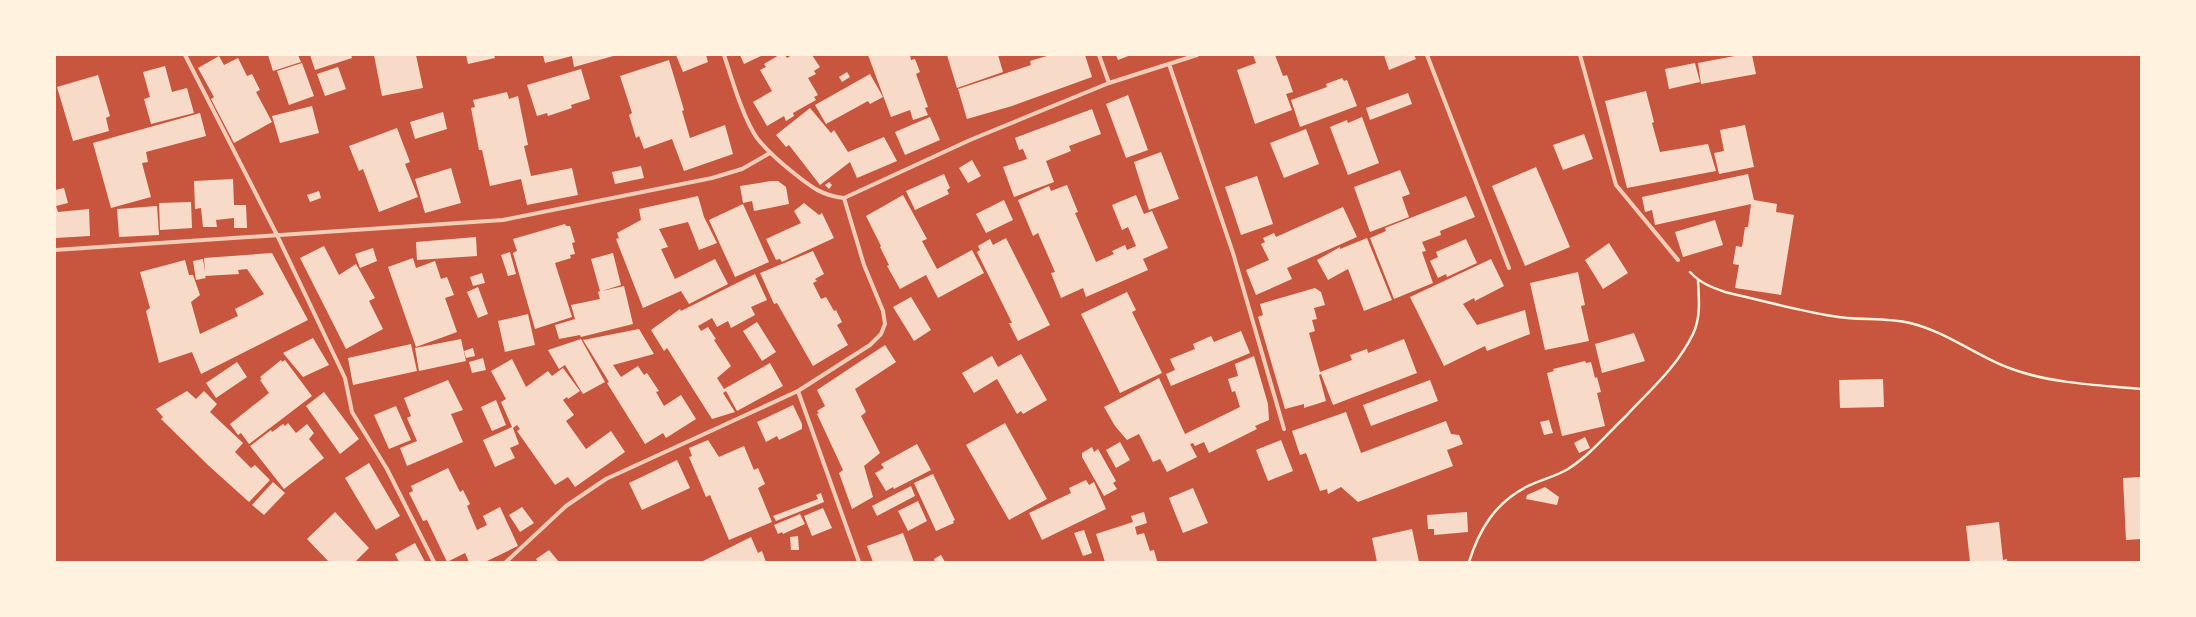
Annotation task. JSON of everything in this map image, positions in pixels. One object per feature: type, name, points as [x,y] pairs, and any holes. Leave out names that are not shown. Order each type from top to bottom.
[{"type":"street","points":[[185,55],[277,234],[345,378],[352,412],[387,468],[434,562]]},
{"type":"street","points":[[724,55],[756,137],[770,153],[815,190],[831,197],[844,198],[970,140],[1109,83],[1198,55]]},
{"type":"street","points":[[1099,55],[1109,83]]},
{"type":"street","points":[[1428,55],[1510,268]]},
{"type":"street","points":[[1580,55],[1616,185],[1678,260]]},
{"type":"street","points":[[1169,64],[1233,253],[1284,429]]},
{"type":"street","points":[[55,250],[503,220],[712,178],[742,169],[770,153]]},
{"type":"street","points":[[506,562],[566,506],[606,479],[798,391],[870,345],[881,334],[885,324],[883,311],[864,265],[844,198]]},
{"type":"street","points":[[798,391],[859,562]]},
{"type":"path","points":[[1678,260],[1698,280],[1710,287],[1725,292],[1833,316],[1909,323],[1959,341],[1994,361],[2020,372],[2052,379],[2141,389]]},
{"type":"path","points":[[1469,562],[1475,544],[1491,515],[1507,498],[1526,487],[1567,470],[1590,452],[1675,364],[1694,333],[1700,308],[1698,280]]},
{"type":"building","points":[[268,55],[298,55],[301,62],[273,71]]},
{"type":"building","points":[[310,55],[351,55],[352,58],[315,70]]},
{"type":"building","points":[[374,55],[416,55],[423,88],[382,96]]},
{"type":"building","points":[[466,55],[494,55],[495,58],[468,64]]},
{"type":"building","points":[[543,55],[617,55],[574,67],[572,56],[545,63]]},
{"type":"building","points":[[676,55],[706,55],[708,62],[683,72]]},
{"type":"building","points":[[740,55],[763,55],[744,64]]},
{"type":"building","points":[[779,55],[785,55],[787,58],[792,55],[812,55],[820,67],[814,71],[816,74],[808,78],[818,95],[814,97],[816,100],[793,113],[794,116],[786,121],[784,116],[767,126],[753,102],[772,91],[760,70],[766,67],[764,64]]},
{"type":"building","points":[[868,55],[910,55],[911,60],[915,59],[920,72],[916,74],[928,107],[925,108],[928,115],[913,120],[910,110],[891,117]]},
{"type":"building","points":[[947,55],[998,55],[1003,72],[957,88]]},
{"type":"building","points":[[1050,55],[1085,55],[1092,77],[1012,106],[967,119],[958,89],[1031,65],[1030,61]]},
{"type":"building","points":[[1116,55],[1131,55],[1118,60]]},
{"type":"building","points":[[1253,55],[1275,55],[1283,76],[1287,75],[1293,92],[1286,94],[1292,110],[1255,124],[1237,70],[1256,63]]},
{"type":"building","points":[[1384,55],[1414,55],[1416,59],[1389,70]]},
{"type":"building","points":[[1740,55],[1752,55],[1756,74],[1701,84],[1698,63]]},
{"type":"building","points":[[219,56],[224,65],[238,58],[247,76],[252,74],[260,90],[256,92],[272,122],[234,143],[211,99],[214,97],[198,68]]},
{"type":"building","points":[[669,60],[684,110],[682,111],[690,138],[725,125],[733,154],[684,171],[672,139],[644,149],[639,136],[636,138],[629,115],[632,113],[620,76]]},
{"type":"building","points":[[302,63],[314,96],[289,105],[277,71]]},
{"type":"building","points":[[1695,63],[1700,82],[1669,89],[1665,69]]},
{"type":"building","points":[[165,66],[172,92],[187,88],[194,113],[151,124],[144,99],[150,97],[143,72]]},
{"type":"building","points":[[338,67],[346,89],[325,96],[317,74]]},
{"type":"building","points":[[581,69],[590,99],[571,105],[572,108],[548,116],[547,113],[537,116],[527,85]]},
{"type":"building","points":[[847,72],[850,77],[842,82],[839,77]]},
{"type":"building","points":[[870,74],[883,97],[870,104],[868,101],[826,124],[815,105]]},
{"type":"building","points":[[98,75],[110,116],[106,118],[109,131],[73,141],[57,87]]},
{"type":"building","points":[[1342,78],[1344,81],[1347,80],[1357,106],[1300,127],[1291,100],[1327,87],[1326,84]]},
{"type":"building","points":[[1646,91],[1654,122],[1652,123],[1660,152],[1708,144],[1716,171],[1627,188],[1605,101]]},
{"type":"building","points":[[507,92],[509,99],[518,96],[528,145],[524,146],[531,176],[572,168],[578,195],[527,205],[521,179],[490,186],[482,150],[479,150],[471,108],[475,107],[473,100]]},
{"type":"building","points":[[1408,93],[1412,104],[1370,120],[1366,108]]},
{"type":"building","points":[[1128,95],[1148,150],[1126,158],[1106,104]]},
{"type":"building","points":[[312,106],[319,133],[280,143],[272,116]]},
{"type":"building","points":[[810,108],[831,133],[834,130],[848,152],[884,137],[897,161],[857,178],[850,162],[820,185],[789,145],[786,147],[776,135]]},
{"type":"building","points":[[1092,109],[1101,134],[1069,146],[1071,151],[1046,161],[1054,182],[1014,197],[1003,167],[1027,159],[1023,149],[1019,150],[1015,138]]},
{"type":"building","points":[[443,112],[447,129],[415,139],[410,122]]},
{"type":"building","points":[[200,113],[206,136],[146,152],[148,162],[142,163],[151,197],[111,208],[93,143]]},
{"type":"building","points":[[930,117],[940,140],[905,155],[895,132]]},
{"type":"building","points":[[1362,117],[1379,163],[1348,175],[1330,127],[1347,120],[1348,123]]},
{"type":"building","points":[[1745,125],[1754,167],[1719,174],[1714,153],[1724,151],[1720,130]]},
{"type":"building","points":[[397,128],[410,162],[405,164],[418,197],[379,212],[363,169],[359,171],[349,146]]},
{"type":"building","points":[[1306,129],[1319,164],[1284,178],[1270,143]]},
{"type":"building","points":[[1584,134],[1593,159],[1563,170],[1553,145]]},
{"type":"building","points":[[1161,152],[1179,199],[1149,210],[1134,162]]},
{"type":"building","points":[[972,160],[981,176],[968,183],[959,168]]},
{"type":"building","points":[[641,166],[644,178],[615,184],[612,172]]},
{"type":"building","points":[[1536,167],[1570,247],[1525,266],[1492,186]]},
{"type":"building","points":[[451,168],[461,203],[425,213],[415,179]]},
{"type":"building","points":[[1400,170],[1410,194],[1402,197],[1409,217],[1370,232],[1354,187]]},
{"type":"building","points":[[944,174],[950,188],[947,190],[949,194],[915,210],[906,191]]},
{"type":"building","points":[[1748,174],[1754,200],[1777,204],[1776,212],[1794,215],[1781,295],[1735,288],[1739,265],[1733,264],[1736,246],[1742,247],[1745,227],[1748,227],[1751,204],[1655,225],[1652,210],[1645,212],[1642,197]]},
{"type":"building","points":[[1257,176],[1273,224],[1241,235],[1225,187]]},
{"type":"building","points":[[233,179],[234,205],[246,205],[247,228],[234,228],[234,218],[216,220],[217,227],[203,227],[201,208],[195,209],[194,181]]},
{"type":"building","points":[[778,181],[786,187],[789,204],[754,211],[752,201],[743,203],[740,186]]},
{"type":"building","points":[[829,182],[832,185],[829,189],[825,185]]},
{"type":"building","points":[[1067,185],[1078,212],[1075,213],[1096,262],[1114,254],[1112,251],[1125,245],[1127,250],[1136,246],[1128,227],[1122,230],[1112,205],[1136,195],[1144,214],[1152,211],[1168,248],[1143,259],[1148,270],[1086,297],[1083,288],[1061,298],[1051,273],[1055,272],[1038,233],[1033,236],[1018,200],[1049,186],[1051,191]]},
{"type":"building","points":[[64,188],[68,203],[56,206],[58,212],[89,209],[90,236],[55,238],[55,190]]},
{"type":"building","points":[[319,191],[321,198],[310,202],[307,195]]},
{"type":"building","points":[[903,195],[927,239],[922,241],[937,269],[972,250],[984,273],[938,298],[926,275],[900,289],[887,266],[889,265],[866,216]]},
{"type":"building","points":[[698,196],[704,217],[717,243],[699,250],[688,222],[659,229],[668,247],[661,249],[675,279],[715,259],[728,284],[689,304],[681,291],[643,308],[616,239],[619,238],[617,233],[641,220],[639,209]]},
{"type":"building","points":[[1466,196],[1475,217],[1440,231],[1441,235],[1422,242],[1426,251],[1422,252],[1433,283],[1394,299],[1370,238],[1386,231],[1385,228]]},
{"type":"building","points":[[1004,200],[1013,220],[986,233],[976,214]]},
{"type":"building","points":[[191,202],[192,228],[160,230],[159,203]]},
{"type":"building","points":[[804,203],[819,215],[822,213],[834,238],[782,262],[780,259],[776,260],[766,239],[801,223],[794,211]]},
{"type":"building","points":[[743,204],[769,262],[735,277],[709,220]]},
{"type":"building","points":[[157,206],[159,235],[119,237],[117,209]]},
{"type":"building","points":[[1343,207],[1357,237],[1287,268],[1292,279],[1256,295],[1246,270],[1269,260],[1261,244],[1265,242],[1263,238],[1274,233],[1276,237]]},
{"type":"building","points":[[1715,220],[1723,245],[1683,257],[1675,232]]},
{"type":"building","points":[[565,224],[566,226],[570,226],[575,242],[572,243],[575,254],[570,255],[571,258],[555,263],[572,317],[535,329],[513,253],[517,251],[513,239]]},
{"type":"building","points":[[476,237],[477,256],[417,260],[416,242]]},
{"type":"building","points":[[1006,238],[1050,325],[1018,341],[1009,323],[1012,323],[977,252],[980,250],[978,246],[990,239],[993,245]]},
{"type":"building","points":[[1367,238],[1392,300],[1364,311],[1348,269],[1328,280],[1317,260],[1340,247],[1340,249]]},
{"type":"building","points":[[1466,239],[1477,263],[1447,277],[1446,274],[1438,278],[1430,261],[1438,257],[1436,252]]},
{"type":"building","points":[[1609,243],[1628,273],[1603,289],[1585,260]]},
{"type":"building","points":[[324,246],[339,275],[356,264],[375,298],[369,301],[383,329],[346,349],[300,258]]},
{"type":"building","points":[[373,248],[377,261],[360,268],[355,254]]},
{"type":"building","points":[[813,251],[824,274],[815,279],[817,281],[813,283],[821,299],[826,297],[834,311],[836,310],[842,322],[837,325],[848,345],[813,366],[777,303],[774,304],[760,273]]},
{"type":"building","points":[[510,252],[516,274],[508,276],[501,255]]},
{"type":"building","points":[[272,253],[308,320],[201,374],[192,352],[159,363],[146,311],[150,308],[140,272],[185,260],[189,275],[193,275],[200,295],[191,302],[200,334],[238,316],[235,309],[264,294],[247,269],[238,270],[239,274],[205,276],[206,278],[196,280],[193,261],[203,259],[205,272],[204,258]]},
{"type":"building","points":[[613,253],[621,285],[602,291],[624,286],[633,324],[581,337],[580,335],[559,339],[555,325],[575,319],[571,305],[600,299],[598,292],[600,291],[591,259]]},
{"type":"building","points":[[413,258],[416,268],[435,261],[441,279],[447,277],[454,295],[445,298],[457,332],[416,347],[388,267]]},
{"type":"building","points":[[1491,259],[1504,286],[1475,301],[1474,298],[1463,304],[1477,325],[1525,310],[1530,334],[1487,351],[1485,346],[1444,366],[1410,297]]},
{"type":"building","points":[[1578,272],[1585,305],[1581,306],[1589,341],[1545,350],[1530,283]]},
{"type":"building","points":[[482,273],[485,283],[473,286],[470,277]]},
{"type":"building","points":[[755,274],[767,300],[751,307],[755,315],[731,328],[728,321],[717,327],[712,318],[698,326],[701,331],[708,327],[716,339],[714,340],[731,366],[717,378],[724,389],[770,363],[783,386],[737,411],[726,391],[723,393],[735,412],[712,419],[667,348],[664,351],[651,330],[680,309],[681,311]]},
{"type":"building","points":[[478,287],[488,314],[478,318],[467,292]]},
{"type":"building","points":[[1315,288],[1321,292],[1325,305],[1314,308],[1317,319],[1312,320],[1315,331],[1309,333],[1320,372],[1352,360],[1350,355],[1367,349],[1368,353],[1404,339],[1417,373],[1333,405],[1321,374],[1319,375],[1326,401],[1304,408],[1304,404],[1285,409],[1258,317],[1263,315],[1260,304]]},
{"type":"building","points":[[1127,292],[1136,310],[1132,312],[1162,373],[1120,393],[1081,314]]},
{"type":"building","points":[[911,297],[931,330],[914,341],[893,307]]},
{"type":"building","points":[[528,314],[535,345],[505,352],[498,321]]},
{"type":"building","points":[[757,322],[776,352],[762,361],[743,331]]},
{"type":"building","points":[[639,329],[654,354],[613,365],[621,377],[638,366],[644,375],[647,373],[659,391],[656,392],[664,406],[681,395],[696,419],[666,438],[663,433],[645,444],[607,383],[609,382],[583,340]]},
{"type":"building","points":[[1241,331],[1250,353],[1171,386],[1166,374],[1175,370],[1170,359],[1195,349],[1193,344],[1211,336],[1214,342]]},
{"type":"building","points":[[1634,333],[1645,361],[1602,373],[1595,344]]},
{"type":"building","points":[[313,338],[329,365],[303,377],[283,353]]},
{"type":"building","points":[[461,339],[466,361],[419,371],[415,348]]},
{"type":"building","points":[[581,339],[605,382],[583,394],[565,365],[559,369],[548,350]]},
{"type":"building","points":[[411,344],[417,371],[353,385],[348,358]]},
{"type":"building","points":[[885,345],[896,362],[855,389],[866,412],[861,416],[880,453],[864,466],[873,497],[852,509],[839,473],[843,470],[817,414],[819,413],[817,411],[825,406],[817,390]]},
{"type":"building","points":[[473,348],[475,356],[466,358],[464,351]]},
{"type":"building","points":[[1021,354],[1047,400],[1023,414],[1021,411],[1017,414],[997,379],[974,393],[962,373],[992,356],[998,367]]},
{"type":"building","points":[[1254,356],[1268,404],[1269,420],[1255,426],[1257,429],[1209,453],[1204,442],[1195,446],[1193,443],[1190,444],[1197,457],[1167,472],[1160,459],[1153,462],[1139,434],[1127,440],[1115,426],[1104,407],[1159,378],[1185,434],[1240,407],[1235,391],[1232,392],[1228,379],[1238,376],[1235,364]]},
{"type":"building","points":[[483,358],[486,370],[472,373],[469,362]]},
{"type":"building","points":[[512,359],[526,387],[548,371],[552,376],[563,368],[580,391],[568,399],[567,397],[563,400],[574,415],[566,421],[586,449],[611,431],[625,452],[575,487],[568,477],[555,485],[517,431],[520,429],[517,425],[513,428],[519,444],[510,448],[515,458],[495,467],[483,440],[512,427],[501,402],[506,399],[491,371]]},
{"type":"building","points":[[281,360],[282,362],[285,360],[312,396],[249,444],[241,433],[238,435],[230,424],[269,393],[260,380],[262,379],[260,377]]},
{"type":"building","points":[[1585,361],[1586,363],[1591,362],[1595,378],[1597,377],[1601,392],[1597,393],[1605,426],[1562,436],[1547,373],[1554,371],[1553,369]]},
{"type":"building","points":[[237,362],[247,377],[216,398],[206,383]]},
{"type":"building","points":[[1883,379],[1884,407],[1840,408],[1839,380]]},
{"type":"building","points":[[448,380],[463,410],[451,414],[463,442],[407,466],[400,448],[417,441],[407,418],[411,416],[404,398]]},
{"type":"building","points":[[1430,380],[1438,401],[1371,426],[1363,405]]},
{"type":"building","points":[[187,391],[196,399],[204,391],[217,404],[210,412],[243,443],[235,452],[251,468],[255,465],[270,480],[249,502],[209,466],[161,419],[163,417],[156,409]]},
{"type":"building","points":[[324,392],[359,439],[340,454],[306,406]]},
{"type":"building","points":[[496,400],[506,425],[492,431],[481,407]]},
{"type":"building","points":[[793,405],[802,424],[802,429],[779,440],[777,436],[766,442],[757,422]]},
{"type":"building","points":[[396,406],[411,440],[389,449],[374,415]]},
{"type":"building","points":[[1346,412],[1361,453],[1446,421],[1451,434],[1459,435],[1463,444],[1447,450],[1453,466],[1358,502],[1341,487],[1328,494],[1327,489],[1320,491],[1306,453],[1300,455],[1292,431]]},
{"type":"building","points":[[1549,420],[1553,433],[1544,435],[1540,422]]},
{"type":"building","points":[[288,423],[296,433],[307,424],[314,433],[309,439],[324,458],[284,489],[250,446],[271,430],[272,432],[283,424],[285,426]]},
{"type":"building","points":[[1005,423],[1047,499],[1009,520],[966,445]]},
{"type":"building","points":[[1585,437],[1590,448],[1579,453],[1574,443]]},
{"type":"building","points":[[708,440],[719,457],[744,446],[754,470],[758,468],[765,484],[758,488],[772,522],[729,540],[710,495],[706,497],[689,457],[692,456],[689,448]]},
{"type":"building","points":[[1281,440],[1293,471],[1268,481],[1256,450]]},
{"type":"building","points":[[1120,442],[1130,460],[1116,468],[1106,450]]},
{"type":"building","points":[[917,444],[931,470],[894,489],[893,487],[886,491],[875,473],[884,468],[881,464]]},
{"type":"building","points":[[1092,447],[1094,452],[1098,449],[1116,481],[1113,483],[1117,489],[1104,496],[1082,457],[1082,453]]},
{"type":"building","points":[[677,460],[690,488],[642,510],[629,483]]},
{"type":"building","points":[[369,463],[400,516],[376,530],[345,478]]},
{"type":"building","points":[[448,468],[460,492],[463,490],[470,504],[467,506],[477,530],[487,525],[483,516],[500,507],[518,546],[485,562],[469,562],[465,553],[447,562],[427,520],[423,521],[409,493],[413,491],[411,486]]},
{"type":"building","points":[[933,474],[955,520],[953,521],[954,523],[936,531],[914,483]]},
{"type":"building","points":[[2141,477],[2141,539],[2126,540],[2123,478]]},
{"type":"building","points":[[1086,480],[1089,485],[1094,482],[1106,509],[1042,540],[1029,513],[1071,493],[1069,488]]},
{"type":"building","points":[[273,482],[285,493],[264,515],[252,505]]},
{"type":"building","points":[[911,486],[915,496],[877,516],[872,506]]},
{"type":"building","points":[[1545,487],[1559,497],[1557,505],[1526,499],[1527,495]]},
{"type":"building","points":[[1193,488],[1208,523],[1183,533],[1169,498]]},
{"type":"building","points":[[821,493],[824,502],[776,521],[773,516],[818,499],[816,495]]},
{"type":"building","points":[[918,501],[927,521],[908,531],[898,511]]},
{"type":"building","points":[[522,507],[534,523],[520,532],[509,515]]},
{"type":"building","points":[[823,508],[832,528],[812,536],[804,516]]},
{"type":"building","points":[[335,512],[369,548],[355,562],[329,562],[307,539]]},
{"type":"building","points":[[1144,512],[1147,523],[1135,527],[1137,535],[1144,533],[1150,551],[1154,550],[1157,561],[1105,562],[1096,534],[1133,522],[1131,516]]},
{"type":"building","points":[[1467,512],[1468,532],[1434,535],[1434,529],[1428,529],[1427,515]]},
{"type":"building","points":[[800,514],[805,524],[783,534],[782,532],[778,534],[774,525]]},
{"type":"building","points":[[1999,522],[2003,560],[2007,559],[2007,562],[1970,562],[1966,526]]},
{"type":"building","points":[[1412,529],[1419,562],[1377,562],[1372,538]]},
{"type":"building","points":[[1084,530],[1092,553],[1083,556],[1074,533]]},
{"type":"building","points":[[903,533],[914,562],[873,562],[867,546]]},
{"type":"building","points":[[798,536],[799,550],[791,550],[790,537]]},
{"type":"building","points":[[751,537],[758,553],[762,551],[766,562],[701,562]]},
{"type":"building","points":[[415,543],[425,562],[399,562],[395,554]]},
{"type":"building","points":[[549,550],[559,562],[538,562],[536,559]]},
{"type":"building","points":[[941,555],[945,562],[935,562],[934,559]]}]
